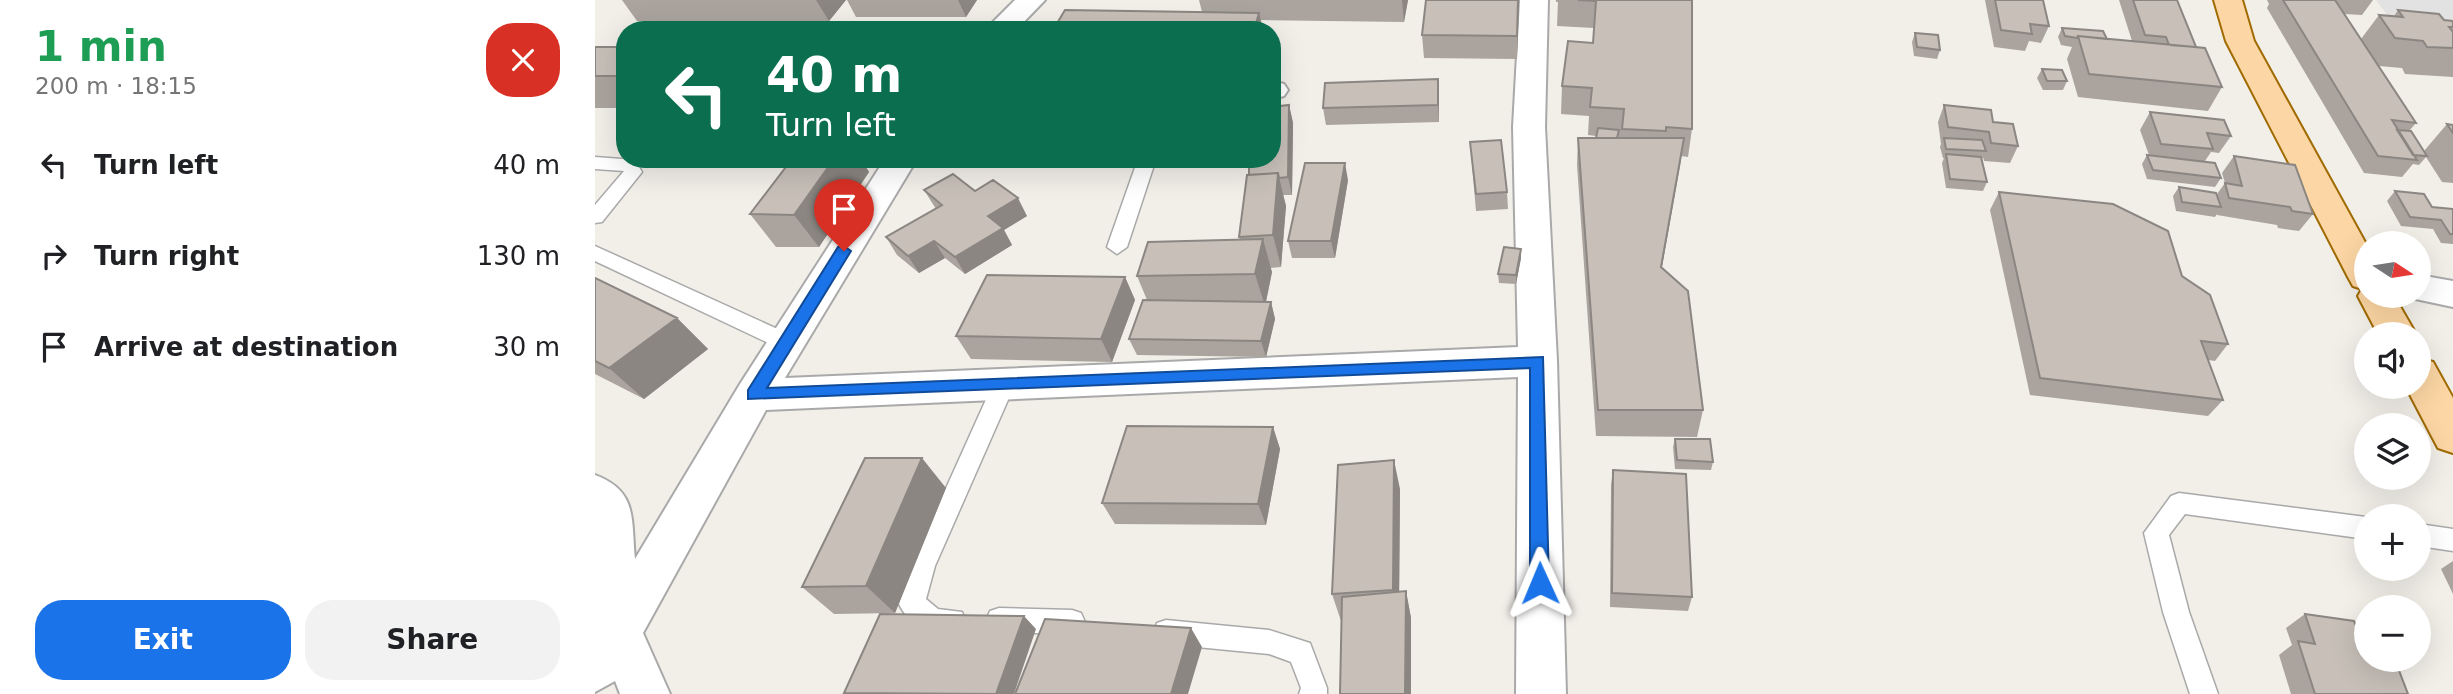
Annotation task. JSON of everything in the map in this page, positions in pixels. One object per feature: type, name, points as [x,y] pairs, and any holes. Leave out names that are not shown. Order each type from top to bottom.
[{"type":"main road","points":[[2228,0],[2240,41],[2354,255]]},
{"type":"main road","points":[[2431,395],[2453,436]]},
{"type":"street","points":[[1009,21],[1031,0]]},
{"type":"street","points":[[1534,0],[1529,127],[1538,361],[1541,694]]},
{"type":"street","points":[[607,650],[754,395],[895,168]]},
{"type":"street","points":[[2431,290],[2453,294]]},
{"type":"street","points":[[754,395],[1538,361]]},
{"type":"street","points":[[595,494],[608,504],[607,650],[645,694]]},
{"type":"lane","points":[[595,163],[616,164]]},
{"type":"lane","points":[[595,217],[633,172],[631,168]]},
{"type":"lane","points":[[1117,247],[1144,168]]},
{"type":"lane","points":[[595,253],[786,342]]},
{"type":"lane","points":[[1004,384],[923,566],[912,604],[934,621],[1045,619],[1098,625]]},
{"type":"lane","points":[[2204,694],[2176,612],[2156,533],[2179,503],[2354,526]]},
{"type":"lane","points":[[2431,537],[2453,540]]},
{"type":"lane","points":[[1137,629],[1269,642],[1301,652],[1314,688],[1313,694]]},
{"type":"shaded area","points":[[2376,0],[2453,0],[2453,21],[2388,16]]},
{"type":"building","points":[[1426,0],[1518,0],[1517,36],[1422,35]]},
{"type":"building","points":[[1578,0],[1692,0],[1692,129],[1622,129],[1624,109],[1590,107],[1592,88],[1562,86],[1568,41],[1593,43],[1596,1]]},
{"type":"building","points":[[1995,0],[2043,0],[2049,26],[2030,24],[2032,34],[2001,30]]},
{"type":"building","points":[[2133,0],[2177,0],[2196,47],[2169,45],[2166,37],[2145,35]]},
{"type":"building","points":[[2283,0],[2335,0],[2416,123],[2392,120],[2417,160],[2378,156]]},
{"type":"building","points":[[1065,10],[1259,13],[1257,21],[1058,21]]},
{"type":"building","points":[[2398,10],[2439,14],[2444,20],[2453,21],[2453,27],[2449,27],[2453,32],[2453,48],[2427,47],[2423,41],[2395,38],[2379,15],[2403,17]]},
{"type":"building","points":[[2062,28],[2103,31],[2107,39],[2065,36]]},
{"type":"building","points":[[1915,33],[1938,35],[1940,50],[1917,47]]},
{"type":"building","points":[[2078,36],[2205,48],[2222,87],[2089,74]]},
{"type":"building","points":[[595,47],[616,47],[616,76],[595,76]]},
{"type":"building","points":[[2042,69],[2062,70],[2067,81],[2047,81]]},
{"type":"building","points":[[1438,79],[1438,105],[1323,108],[1325,83]]},
{"type":"building","points":[[1289,105],[1288,177],[1279,178],[1278,173],[1249,175],[1249,168],[1281,168],[1281,106]]},
{"type":"building","points":[[1944,105],[1991,110],[1993,122],[2013,124],[2018,146],[1991,143],[1989,132],[1948,127]]},
{"type":"building","points":[[2150,112],[2224,120],[2231,136],[2207,133],[2213,149],[2161,144]]},
{"type":"building","points":[[1598,128],[1619,130],[1617,138],[1596,138]]},
{"type":"building","points":[[2397,130],[2411,131],[2427,156],[2413,155]]},
{"type":"building","points":[[1578,138],[1684,138],[1661,267],[1688,291],[1703,410],[1598,410]]},
{"type":"building","points":[[1944,138],[1982,140],[1986,151],[1946,149]]},
{"type":"building","points":[[1501,140],[1507,192],[1476,194],[1470,142]]},
{"type":"building","points":[[1946,154],[1981,157],[1987,182],[1950,179]]},
{"type":"building","points":[[2147,155],[2215,163],[2221,178],[2153,170]]},
{"type":"building","points":[[2234,156],[2295,165],[2313,214],[2292,211],[2290,207],[2229,198],[2225,183],[2242,186]]},
{"type":"building","points":[[1305,163],[1345,163],[1331,241],[1288,241]]},
{"type":"building","points":[[785,168],[828,168],[794,215],[750,214]]},
{"type":"building","points":[[1278,173],[1273,235],[1239,237],[1247,175]]},
{"type":"building","points":[[953,174],[975,191],[993,180],[1018,198],[988,216],[1003,228],[955,257],[934,241],[908,256],[886,237],[942,205],[924,190]]},
{"type":"building","points":[[2179,187],[2216,193],[2221,207],[2182,202]]},
{"type":"building","points":[[2395,191],[2424,194],[2432,207],[2453,209],[2453,234],[2450,234],[2441,220],[2410,217]]},
{"type":"building","points":[[1999,192],[2113,204],[2168,231],[2182,276],[2210,295],[2228,344],[2201,341],[2223,400],[2040,378]]},
{"type":"building","points":[[1263,239],[1255,274],[1137,276],[1148,242]]},
{"type":"building","points":[[1504,247],[1521,249],[1516,275],[1498,274]]},
{"type":"building","points":[[987,275],[1125,277],[1101,339],[956,336]]},
{"type":"building","points":[[595,278],[677,318],[609,368],[595,361]]},
{"type":"building","points":[[1143,300],[1271,302],[1261,341],[1129,339]]},
{"type":"building","points":[[1127,426],[1273,427],[1258,504],[1102,503]]},
{"type":"building","points":[[1675,439],[1710,439],[1713,462],[1677,460]]},
{"type":"building","points":[[865,458],[922,458],[866,586],[802,587]]},
{"type":"building","points":[[1394,460],[1393,590],[1332,594],[1338,465]]},
{"type":"building","points":[[1613,470],[1686,474],[1692,597],[1612,593]]},
{"type":"building","points":[[1406,591],[1405,694],[1340,694],[1342,597]]},
{"type":"building","points":[[880,614],[1024,616],[996,694],[844,693]]},
{"type":"building","points":[[2305,614],[2354,621],[2354,672],[2400,672],[2408,694],[2315,694],[2298,641],[2315,644]]},
{"type":"building","points":[[1045,619],[1191,628],[1171,694],[1015,694]]},
{"type":"route","points":[[844,251],[754,395],[1538,361],[1540,583]]}]
